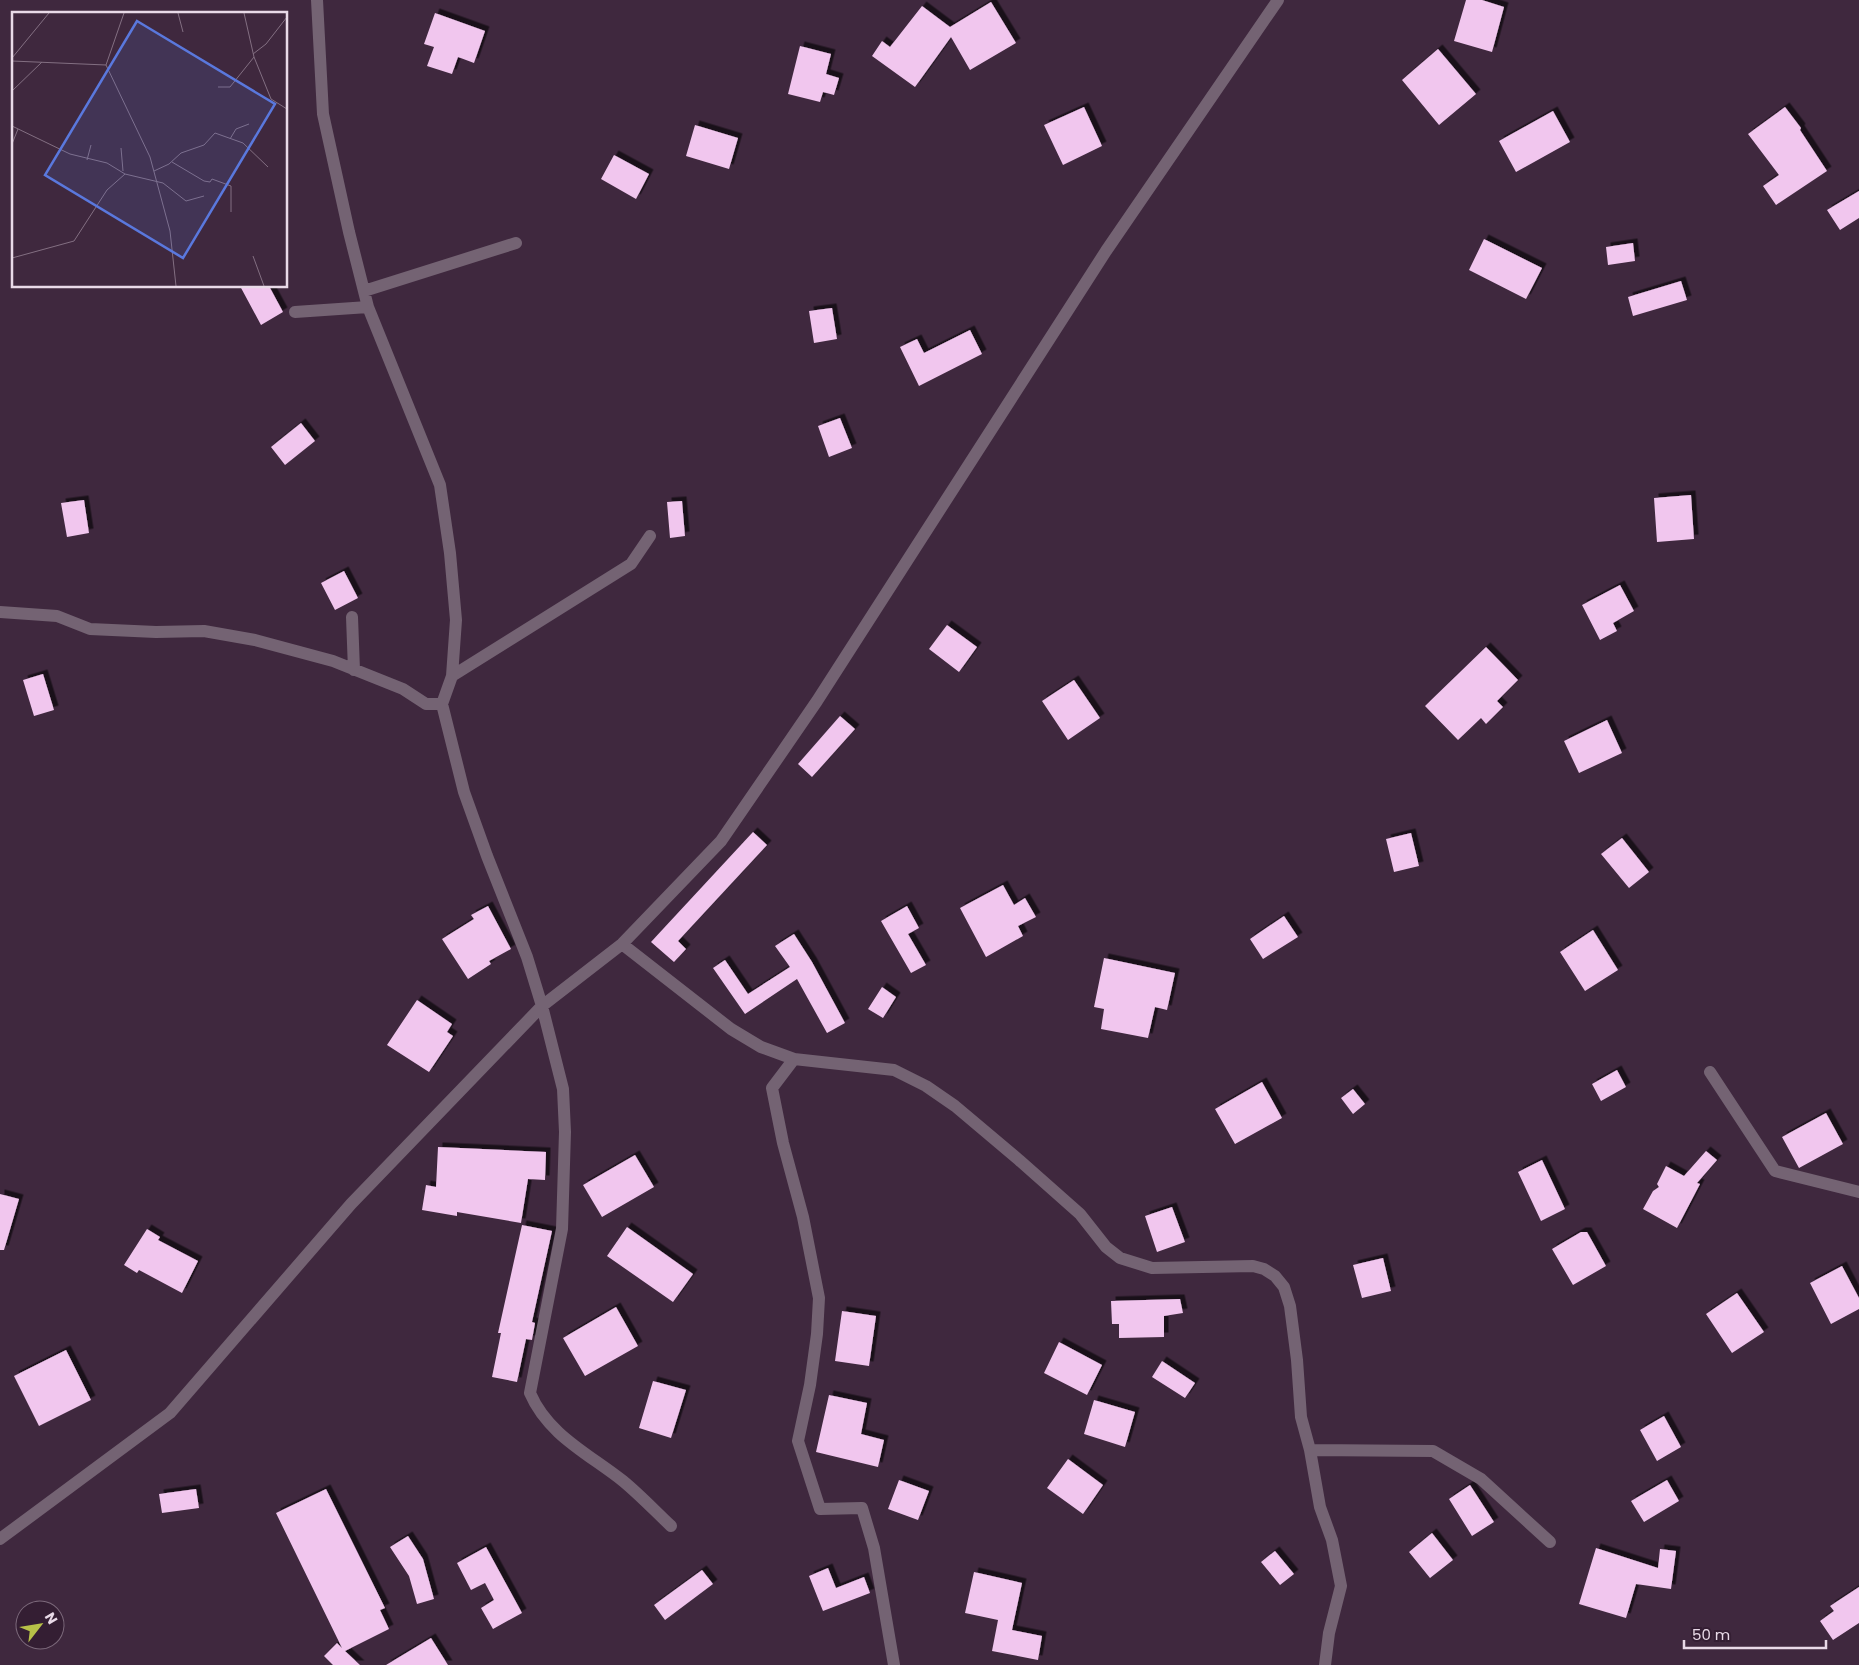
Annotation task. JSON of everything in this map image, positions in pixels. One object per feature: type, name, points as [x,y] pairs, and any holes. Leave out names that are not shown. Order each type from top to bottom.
[{"type":"street","points":[[317,0],[324,114],[348,232],[368,307],[440,485],[456,620],[452,676],[442,704],[464,792],[486,856],[527,957],[564,1089],[566,1132],[562,1229],[530,1393],[538,1410],[561,1435],[624,1482],[671,1526]]},
{"type":"street","points":[[0,1539],[170,1413],[351,1204],[542,1006],[622,944],[721,841],[817,701],[1106,251],[1278,0]]},
{"type":"street","points":[[364,291],[516,243]]},
{"type":"street","points":[[295,312],[368,307]]},
{"type":"street","points":[[452,676],[631,564],[650,536]]},
{"type":"street","points":[[0,612],[57,616],[90,629],[156,632],[204,631],[255,640],[333,661],[403,689],[426,704],[442,704]]},
{"type":"street","points":[[352,617],[354,670]]},
{"type":"street","points":[[622,944],[731,1028],[761,1047],[794,1059],[894,1070],[926,1086],[955,1106],[1020,1160],[1080,1214],[1106,1247],[1120,1258],[1152,1268],[1252,1266],[1264,1269],[1274,1276],[1284,1287],[1290,1306],[1297,1360],[1301,1417],[1310,1450],[1320,1507],[1332,1540],[1340,1586],[1324,1665]]},
{"type":"street","points":[[794,1059],[772,1088],[783,1143],[803,1217],[819,1298],[817,1334],[810,1385],[798,1441],[820,1510],[862,1508],[874,1548],[894,1665]]},
{"type":"street","points":[[1710,1072],[1776,1171],[1859,1192]]},
{"type":"street","points":[[1310,1450],[1433,1451],[1481,1479],[1550,1542]]},
{"type":"building","points":[[1466,0],[1482,0],[1504,7],[1492,52],[1454,41]]},
{"type":"building","points":[[991,2],[1016,43],[970,70],[951,37],[915,87],[872,56],[882,41],[890,47],[922,6],[950,27]]},
{"type":"building","points":[[435,13],[485,31],[474,63],[458,57],[452,74],[427,66],[434,47],[424,44]]},
{"type":"building","points":[[800,46],[831,54],[826,74],[839,78],[834,95],[823,92],[820,102],[788,94]]},
{"type":"building","points":[[1438,49],[1476,94],[1439,125],[1402,80]]},
{"type":"building","points":[[1084,107],[1102,146],[1063,165],[1044,125]]},
{"type":"building","points":[[1785,107],[1801,128],[1800,130],[1827,171],[1776,205],[1763,186],[1779,175],[1748,134]]},
{"type":"building","points":[[1553,111],[1570,142],[1516,172],[1499,141]]},
{"type":"building","points":[[695,125],[738,138],[729,169],[686,156]]},
{"type":"building","points":[[614,155],[649,174],[636,199],[601,179]]},
{"type":"building","points":[[1859,191],[1859,218],[1840,230],[1827,210]]},
{"type":"building","points":[[1484,239],[1542,268],[1526,299],[1469,270]]},
{"type":"building","points":[[1633,243],[1635,261],[1608,265],[1606,247]]},
{"type":"building","points":[[1681,281],[1687,300],[1633,316],[1628,297]]},
{"type":"building","points":[[241,288],[270,288],[283,312],[261,325]]},
{"type":"building","points":[[832,308],[837,339],[814,343],[809,311]]},
{"type":"building","points":[[970,330],[982,354],[919,386],[900,347],[917,339],[924,353]]},
{"type":"building","points":[[840,418],[852,448],[829,457],[818,426]]},
{"type":"building","points":[[301,423],[315,441],[285,465],[271,447]]},
{"type":"building","points":[[1691,495],[1694,539],[1657,542],[1654,498]]},
{"type":"building","points":[[84,500],[89,533],[67,537],[61,503]]},
{"type":"building","points":[[682,501],[685,536],[670,538],[667,502]]},
{"type":"building","points":[[344,571],[358,598],[335,610],[321,583]]},
{"type":"building","points":[[1620,585],[1634,611],[1613,623],[1617,631],[1600,640],[1582,605]]},
{"type":"building","points":[[947,625],[977,647],[959,672],[929,649]]},
{"type":"building","points":[[1486,647],[1518,680],[1497,701],[1503,707],[1486,724],[1481,718],[1458,740],[1425,706]]},
{"type":"building","points":[[43,674],[54,710],[34,716],[23,680]]},
{"type":"building","points":[[1074,680],[1100,718],[1068,740],[1042,701]]},
{"type":"building","points":[[840,716],[855,729],[812,777],[798,764]]},
{"type":"building","points":[[1607,720],[1622,753],[1579,773],[1564,741]]},
{"type":"building","points":[[753,832],[767,845],[678,941],[686,949],[674,962],[651,942]]},
{"type":"building","points":[[1411,833],[1419,866],[1394,872],[1386,839]]},
{"type":"building","points":[[1622,838],[1649,872],[1629,888],[1601,854]]},
{"type":"building","points":[[1003,885],[1014,905],[1025,898],[1036,917],[1018,926],[1023,936],[986,957],[960,908]]},
{"type":"building","points":[[488,906],[511,949],[489,961],[491,964],[468,979],[442,939],[474,919],[471,915]]},
{"type":"building","points":[[907,906],[919,928],[908,934],[926,965],[911,973],[881,921]]},
{"type":"building","points":[[1284,916],[1298,937],[1263,959],[1250,939]]},
{"type":"building","points":[[1593,930],[1618,970],[1585,991],[1560,952]]},
{"type":"building","points":[[794,934],[812,962],[845,1023],[827,1033],[797,979],[745,1014],[713,968],[725,960],[748,994],[790,967],[775,946]]},
{"type":"building","points":[[1104,958],[1175,973],[1167,1010],[1155,1007],[1148,1038],[1101,1029],[1104,1009],[1094,1007]]},
{"type":"building","points":[[882,987],[896,997],[883,1018],[868,1009]]},
{"type":"building","points":[[417,1000],[452,1024],[447,1032],[453,1036],[429,1072],[387,1045]]},
{"type":"building","points":[[1617,1070],[1626,1087],[1601,1101],[1592,1084]]},
{"type":"building","points":[[1262,1082],[1282,1118],[1235,1144],[1215,1109]]},
{"type":"building","points":[[1353,1089],[1365,1104],[1353,1114],[1341,1098]]},
{"type":"building","points":[[1826,1113],[1843,1144],[1799,1168],[1782,1137]]},
{"type":"building","points":[[438,1147],[546,1152],[545,1180],[528,1179],[521,1223],[457,1212],[457,1216],[422,1210],[426,1185],[436,1187]]},
{"type":"building","points":[[1706,1151],[1717,1160],[1697,1183],[1700,1184],[1677,1228],[1643,1209],[1653,1191],[1659,1187],[1657,1184],[1666,1166],[1684,1176]]},
{"type":"building","points":[[635,1155],[654,1187],[602,1217],[583,1185]]},
{"type":"building","points":[[1542,1160],[1565,1209],[1541,1221],[1518,1172]]},
{"type":"building","points":[[0,1194],[19,1199],[4,1250],[0,1250]]},
{"type":"building","points":[[1172,1207],[1185,1242],[1157,1252],[1145,1216]]},
{"type":"building","points":[[522,1225],[552,1231],[532,1322],[535,1323],[532,1340],[526,1339],[517,1382],[492,1377],[501,1333],[498,1333]]},
{"type":"building","points":[[627,1227],[693,1274],[673,1302],[607,1256]]},
{"type":"building","points":[[147,1229],[160,1237],[158,1240],[198,1261],[182,1293],[139,1270],[137,1273],[124,1265]]},
{"type":"building","points":[[1581,1232],[1587,1232],[1606,1266],[1573,1285],[1552,1249]]},
{"type":"building","points":[[1383,1258],[1391,1291],[1362,1298],[1353,1265]]},
{"type":"building","points":[[1842,1266],[1859,1298],[1859,1309],[1831,1324],[1810,1283]]},
{"type":"building","points":[[1737,1293],[1764,1332],[1732,1353],[1706,1314]]},
{"type":"building","points":[[1180,1299],[1183,1313],[1164,1316],[1164,1337],[1119,1338],[1119,1324],[1112,1324],[1111,1301]]},
{"type":"building","points":[[616,1307],[638,1346],[585,1376],[563,1338]]},
{"type":"building","points":[[842,1311],[876,1316],[869,1366],[835,1361]]},
{"type":"building","points":[[1059,1342],[1102,1365],[1087,1395],[1044,1373]]},
{"type":"building","points":[[66,1350],[91,1400],[39,1426],[14,1376]]},
{"type":"building","points":[[1162,1361],[1195,1383],[1185,1398],[1152,1377]]},
{"type":"building","points":[[653,1381],[686,1390],[671,1438],[639,1428]]},
{"type":"building","points":[[829,1395],[867,1403],[861,1434],[884,1440],[878,1467],[816,1452]]},
{"type":"building","points":[[1094,1400],[1135,1412],[1125,1447],[1084,1434]]},
{"type":"building","points":[[1664,1416],[1681,1447],[1657,1461],[1640,1430]]},
{"type":"building","points":[[1068,1459],[1103,1485],[1083,1514],[1047,1488]]},
{"type":"building","points":[[899,1480],[929,1491],[918,1520],[888,1509]]},
{"type":"building","points":[[1667,1480],[1679,1501],[1644,1522],[1631,1501]]},
{"type":"building","points":[[1470,1485],[1494,1522],[1472,1536],[1449,1499]]},
{"type":"building","points":[[196,1489],[199,1508],[162,1513],[159,1494]]},
{"type":"building","points":[[326,1489],[385,1608],[380,1610],[389,1629],[345,1651],[360,1665],[333,1665],[324,1656],[337,1643],[342,1648],[276,1513]]},
{"type":"building","points":[[1432,1533],[1453,1560],[1430,1578],[1409,1552]]},
{"type":"building","points":[[408,1536],[423,1559],[434,1599],[417,1604],[409,1576],[390,1547]]},
{"type":"building","points":[[486,1547],[522,1613],[493,1629],[481,1608],[494,1600],[485,1583],[471,1590],[457,1563]]},
{"type":"building","points":[[1596,1548],[1658,1568],[1660,1549],[1676,1551],[1671,1589],[1636,1584],[1626,1618],[1579,1604]]},
{"type":"building","points":[[1275,1551],[1294,1574],[1280,1585],[1261,1562]]},
{"type":"building","points":[[828,1568],[836,1588],[864,1577],[870,1593],[823,1611],[809,1576]]},
{"type":"building","points":[[702,1570],[713,1584],[665,1620],[654,1605]]},
{"type":"building","points":[[974,1572],[1022,1583],[1012,1630],[1042,1636],[1038,1660],[992,1651],[998,1620],[965,1613]]},
{"type":"building","points":[[1859,1587],[1859,1623],[1833,1640],[1820,1621],[1834,1611],[1830,1606]]},
{"type":"building","points":[[431,1638],[448,1665],[386,1665]]}]
